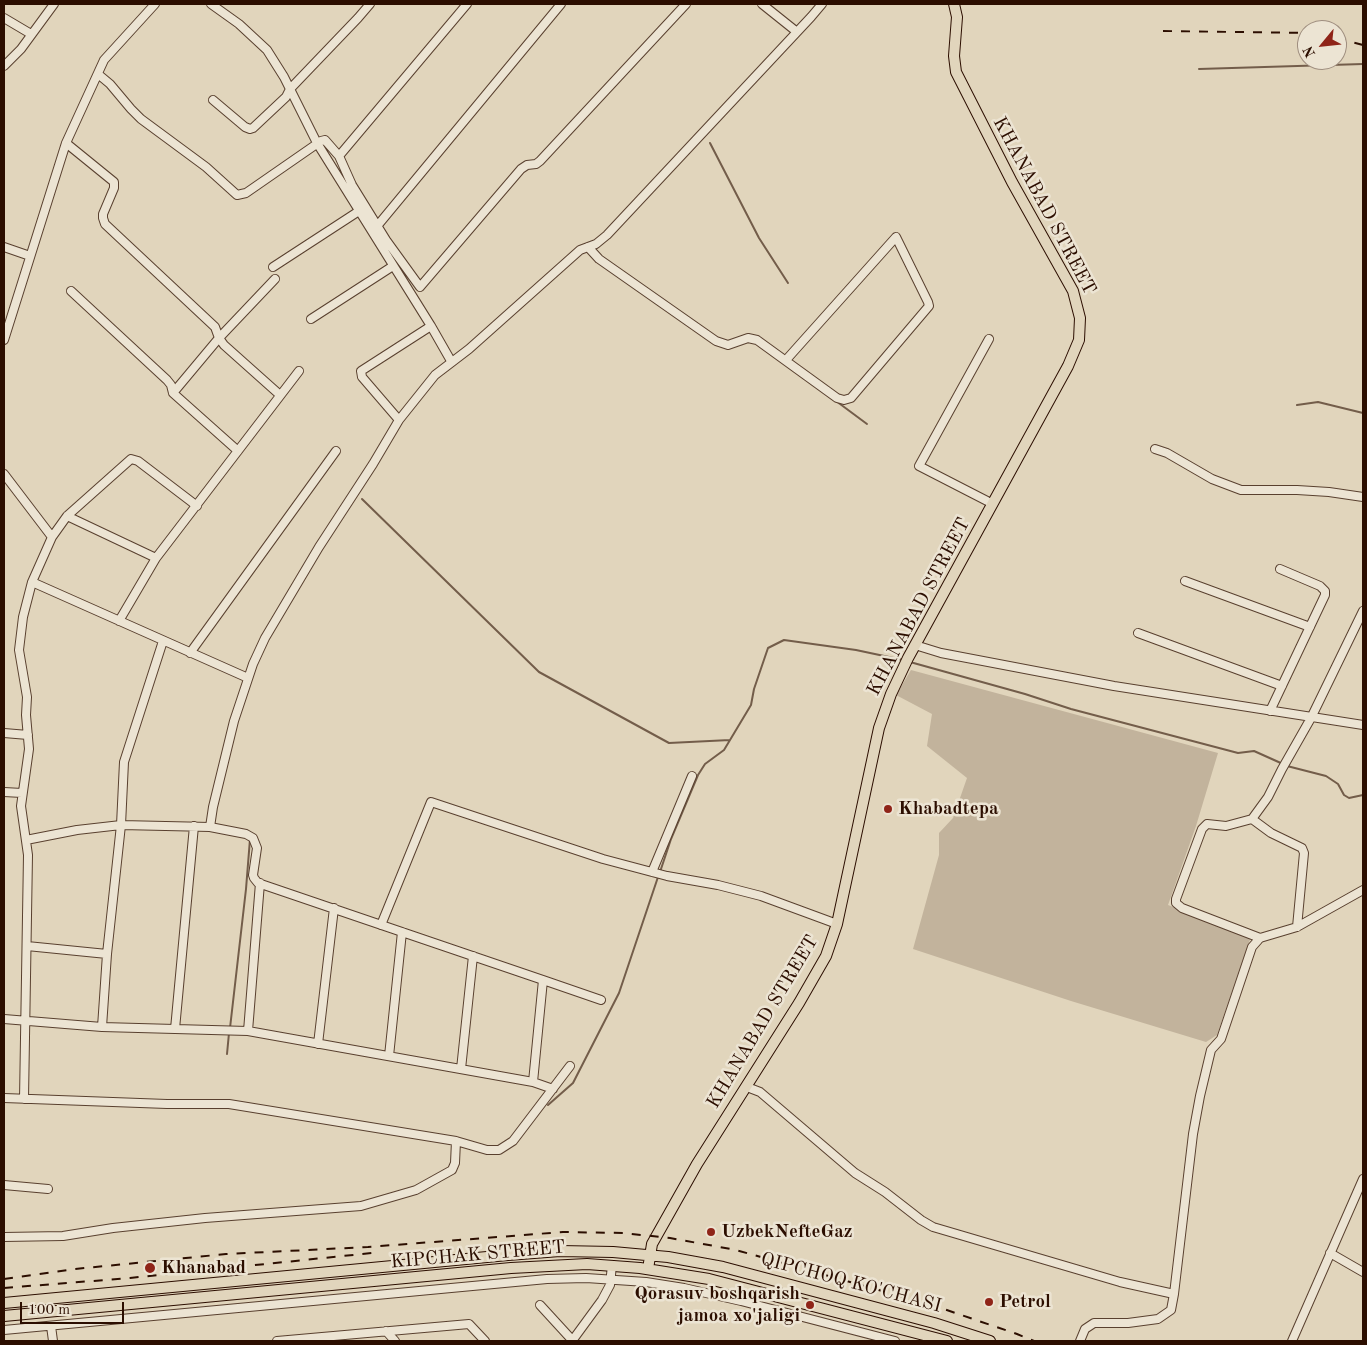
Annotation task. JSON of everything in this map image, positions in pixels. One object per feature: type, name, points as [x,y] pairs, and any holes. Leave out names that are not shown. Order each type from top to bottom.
[{"type":"main road","name":"KHANABAD STREET","points":[[650,1255],[652,1244],[689,1179],[820,967],[831,944],[880,728],[888,702],[906,660],[993,504],[1073,356],[1079,340],[1081,323],[1077,301],[1012,182],[958,77],[954,61],[956,4]]},
{"type":"main road","name":"KIPCHAK STREET","points":[[4,1303],[508,1255],[560,1251],[613,1252]]},
{"type":"main road","name":"QIPCHOQ KO'CHASI","points":[[613,1252],[650,1255],[723,1267],[925,1320],[990,1341]]},
{"type":"main road","points":[[612,1265],[613,1252]]},
{"type":"main road","points":[[648,1269],[650,1255]]},
{"type":"main road","name":"KIPCHAK STREET","points":[[4,1316],[537,1266],[587,1264],[648,1269],[708,1279],[947,1341]]},
{"type":"street","points":[[4,66],[22,49],[54,4]]},
{"type":"street","points":[[4,340],[66,143],[104,60],[155,4]]},
{"type":"street","points":[[211,4],[239,24],[267,50],[290,89],[317,143],[431,326],[451,362]]},
{"type":"street","points":[[213,100],[245,127],[250,129],[286,97],[290,89],[370,4]]},
{"type":"street","points":[[339,156],[467,4]]},
{"type":"street","points":[[378,225],[561,4]]},
{"type":"street","points":[[412,297],[521,169],[540,161],[686,4]]},
{"type":"street","points":[[762,4],[797,32]]},
{"type":"street","points":[[210,827],[224,760],[248,678],[265,638],[319,546],[373,464],[399,420],[429,382],[451,362],[469,349],[580,250],[596,244],[607,235],[822,4]]},
{"type":"street","points":[[4,18],[31,34]]},
{"type":"street","points":[[98,74],[110,84],[141,119],[206,167],[237,194],[246,192],[317,143],[325,140],[339,156],[352,185],[386,240],[420,287]]},
{"type":"street","points":[[66,143],[114,182],[114,188],[102,218],[105,224],[215,327],[224,345],[280,395]]},
{"type":"street","points":[[273,267],[359,211]]},
{"type":"street","points":[[588,247],[599,259],[716,341],[730,344],[745,339],[754,339],[762,342],[786,360],[840,400],[848,400],[928,306],[928,302],[896,237],[786,360]]},
{"type":"street","points":[[4,247],[30,256]]},
{"type":"street","points":[[310,319],[393,266]]},
{"type":"street","points":[[173,393],[219,338],[275,279]]},
{"type":"street","points":[[71,291],[167,380],[171,385],[173,393],[238,451]]},
{"type":"street","points":[[399,420],[362,377],[361,370],[431,326]]},
{"type":"street","points":[[989,339],[919,466],[993,504]]},
{"type":"street","points":[[119,621],[156,558],[299,370]]},
{"type":"street","points":[[1154,449],[1167,453],[1212,479],[1240,490],[1297,490],[1363,497]]},
{"type":"street","points":[[190,653],[336,451]]},
{"type":"street","points":[[24,1099],[28,855],[21,806],[29,749],[26,697],[19,650],[23,617],[32,582],[52,537],[67,516],[131,459],[138,461],[197,506]]},
{"type":"street","points":[[4,474],[52,537]]},
{"type":"street","points":[[67,516],[156,558]]},
{"type":"street","points":[[1270,711],[1325,595],[1324,588],[1280,569]]},
{"type":"street","points":[[1186,581],[1310,628]]},
{"type":"street","points":[[32,582],[248,678]]},
{"type":"street","points":[[1260,938],[1182,908],[1176,903],[1176,899],[1202,829],[1210,823],[1226,826],[1252,819],[1268,797],[1284,764],[1311,718],[1363,611]]},
{"type":"street","points":[[1138,633],[1282,686]]},
{"type":"street","points":[[102,1027],[107,954],[121,825],[124,762],[163,641]]},
{"type":"street","points":[[915,645],[936,652],[1114,686],[1363,725]]},
{"type":"street","points":[[4,733],[28,736]]},
{"type":"street","points":[[652,872],[692,776]]},
{"type":"street","points":[[4,792],[22,793]]},
{"type":"street","points":[[381,924],[431,802],[604,859],[667,876],[718,885],[761,896],[837,924]]},
{"type":"street","points":[[1252,819],[1271,833],[1302,848],[1304,853],[1296,927]]},
{"type":"street","points":[[26,840],[76,830],[121,825],[210,827],[246,834],[253,838],[257,848],[254,878],[260,883],[601,1000]]},
{"type":"street","points":[[175,1029],[194,826]]},
{"type":"street","points":[[248,1031],[260,883]]},
{"type":"street","points":[[1080,1341],[1085,1330],[1094,1323],[1128,1323],[1158,1319],[1171,1310],[1193,1134],[1200,1096],[1211,1050],[1221,1038],[1252,947],[1260,938],[1296,927],[1363,890]]},
{"type":"street","points":[[318,1044],[334,908]]},
{"type":"street","points":[[389,1056],[402,932]]},
{"type":"street","points":[[26,946],[107,954]]},
{"type":"street","points":[[461,1069],[473,956]]},
{"type":"street","points":[[533,1082],[543,980]]},
{"type":"street","points":[[4,1019],[102,1027],[248,1031],[533,1082],[553,1089]]},
{"type":"street","points":[[4,1098],[167,1104],[229,1104],[456,1141],[488,1150],[499,1150],[513,1141],[570,1066]]},
{"type":"street","points":[[747,1086],[760,1092],[855,1173],[933,1227],[1120,1282],[1174,1294]]},
{"type":"street","points":[[4,1237],[62,1236],[113,1228],[196,1219],[361,1206],[416,1190],[449,1172],[454,1167],[456,1141]]},
{"type":"street","points":[[1292,1341],[1312,1300],[1330,1253],[1363,1179]]},
{"type":"street","points":[[4,1185],[48,1188]]},
{"type":"street","points":[[1330,1253],[1363,1272]]},
{"type":"street","points":[[540,1305],[572,1341],[602,1300],[610,1285],[612,1265]]},
{"type":"street","points":[[4,1330],[547,1279],[610,1280],[665,1285],[722,1296],[895,1341]]},
{"type":"street","points":[[277,1341],[469,1324],[485,1341]]},
{"type":"street","points":[[51,1326],[53,1341]]},
{"type":"street","points":[[386,1331],[395,1341]]},
{"type":"shaded area","points":[[911,670],[1218,753],[1196,826],[1168,905],[1251,937],[1217,1035],[1206,1042],[1071,1001],[913,949],[939,855],[939,833],[953,818],[967,778],[927,746],[932,714],[896,695]]},
{"type":"waterway","points":[[1199,69],[1363,64]]},
{"type":"waterway","points":[[710,143],[759,238],[788,283]]},
{"type":"waterway","points":[[836,401],[867,424]]},
{"type":"waterway","points":[[1297,405],[1318,402],[1363,413]]},
{"type":"waterway","points":[[362,499],[539,672],[669,743],[730,740],[751,705],[754,689],[768,648],[784,640],[856,650],[903,660]]},
{"type":"waterway","points":[[910,662],[1025,694],[1071,709],[1238,753],[1254,751],[1283,764]]},
{"type":"waterway","points":[[660,872],[671,839],[698,775],[705,764],[724,750],[730,740]]},
{"type":"waterway","points":[[1287,766],[1326,776],[1338,784],[1344,795],[1349,798],[1363,795]]},
{"type":"waterway","points":[[230,1028],[250,839]]},
{"type":"waterway","points":[[548,1105],[573,1083],[619,993],[658,877]]},
{"type":"waterway","points":[[227,1054],[229,1033]]},
{"type":"railway","points":[[1163,31],[1297,33]]},
{"type":"railway","points":[[1347,41],[1363,45]]},
{"type":"railway","points":[[4,1279],[75,1269],[226,1254],[368,1247],[563,1232],[623,1233],[670,1238],[736,1250],[932,1305],[1034,1341]]},
{"type":"railway","points":[[4,1288],[130,1278],[372,1253]]},
{"type":"place","name":"Khabadtepa","points":[[888,809]]},
{"type":"place","name":"UzbekNefteGaz","points":[[711,1232]]},
{"type":"place","name":"Khanabad","points":[[150,1268]]},
{"type":"place","name":"Petrol","points":[[989,1302]]},
{"type":"place","name":"Qorasuv boshqarish jamoa xo'jaligi","points":[[810,1305]]}]
